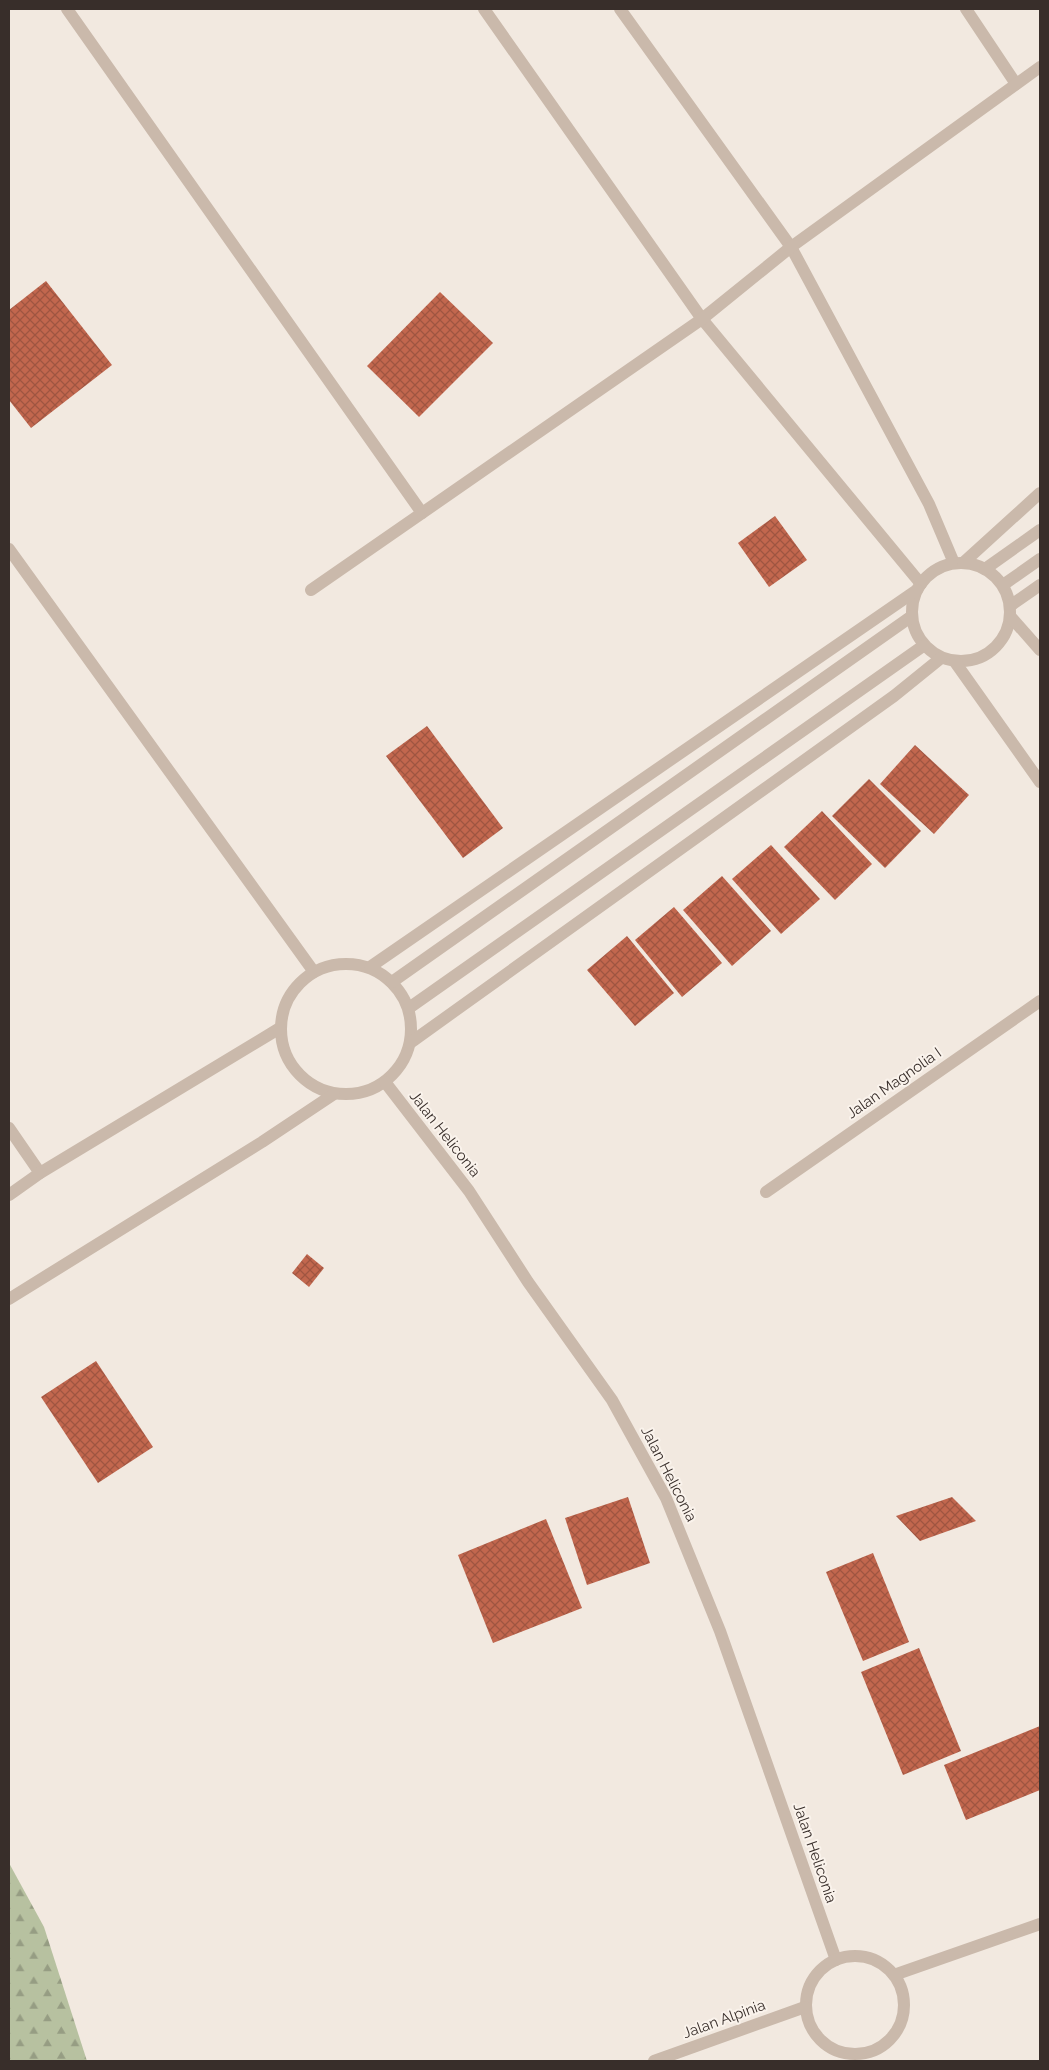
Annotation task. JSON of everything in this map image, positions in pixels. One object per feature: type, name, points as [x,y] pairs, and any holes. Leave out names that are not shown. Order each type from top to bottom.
[{"type":"street","points":[[67,9],[422,514]]},
{"type":"street","points":[[484,9],[702,319],[919,587]]},
{"type":"street","points":[[620,9],[791,248],[929,504],[958,563]]},
{"type":"street","points":[[966,9],[1016,84]]},
{"type":"street","points":[[311,590],[702,319],[791,248],[1040,67]]},
{"type":"street","points":[[370,967],[919,587],[935,570],[958,563],[1040,493]]},
{"type":"street","points":[[985,569],[1040,530]]},
{"type":"street","points":[[9,549],[314,972]]},
{"type":"street","points":[[1002,586],[1040,559]]},
{"type":"street","points":[[958,563],[985,569],[995,576],[1002,586],[1010,611],[1040,650]]},
{"type":"street","points":[[919,587],[912,603],[913,627],[924,646],[941,658],[955,662],[974,660],[992,651],[1005,635],[1010,611],[1040,585]]},
{"type":"street","points":[[392,982],[912,616]]},
{"type":"street","points":[[409,1008],[924,646]]},
{"type":"street","points":[[410,1043],[894,696],[941,658]]},
{"type":"street","points":[[955,662],[1040,782]]},
{"type":"street","points":[[342,964],[370,967],[392,982],[409,1008],[412,1025],[410,1043],[401,1065],[385,1082],[369,1091],[352,1095],[334,1094],[312,1086],[295,1071],[287,1058],[280,1028],[285,1006],[297,986],[314,972],[342,964]]},
{"type":"street","name":"Jalan Magnolia I","points":[[766,1192],[1040,1001]]},
{"type":"street","points":[[9,1195],[40,1173],[280,1028]]},
{"type":"street","name":"Jalan Heliconia","points":[[385,1082],[469,1191],[528,1282],[612,1400],[666,1498],[720,1631],[836,1960]]},
{"type":"street","points":[[9,1299],[262,1142],[334,1094]]},
{"type":"street","points":[[9,1128],[40,1173]]},
{"type":"street","points":[[894,1974],[1040,1924]]},
{"type":"street","points":[[846,1957],[867,1958],[886,1967],[894,1974],[902,1988],[904,2004],[902,2020],[895,2034],[871,2057],[851,2055],[834,2050],[819,2039],[810,2025],[805,2007],[809,1988],[819,1971],[836,1960],[846,1957]]},
{"type":"street","name":"Jalan Alpinia","points":[[654,2061],[805,2007]]},
{"type":"green space","points":[[9,1863],[44,1927],[87,2061],[9,2061]]},
{"type":"building","points":[[46,281],[112,365],[31,428],[9,400],[9,310]]},
{"type":"building","points":[[440,292],[493,343],[419,417],[367,366]]},
{"type":"building","points":[[775,516],[807,560],[769,587],[738,543]]},
{"type":"building","points":[[427,726],[503,828],[463,858],[386,756]]},
{"type":"building","points":[[915,745],[969,795],[934,834],[880,784]]},
{"type":"building","points":[[869,779],[921,831],[885,868],[832,816]]},
{"type":"building","points":[[822,811],[872,864],[835,900],[784,847]]},
{"type":"building","points":[[771,845],[820,899],[781,934],[732,879]]},
{"type":"building","points":[[722,876],[771,931],[732,966],[683,910]]},
{"type":"building","points":[[674,907],[722,963],[682,997],[635,940]]},
{"type":"building","points":[[627,936],[674,993],[635,1026],[587,970]]},
{"type":"building","points":[[307,1254],[324,1268],[309,1287],[292,1273]]},
{"type":"building","points":[[96,1361],[153,1447],[98,1483],[41,1397]]},
{"type":"building","points":[[628,1497],[650,1563],[587,1585],[565,1518]]},
{"type":"building","points":[[952,1497],[976,1521],[920,1541],[896,1516]]},
{"type":"building","points":[[546,1519],[582,1608],[493,1643],[458,1555]]},
{"type":"building","points":[[873,1553],[909,1642],[863,1661],[826,1572]]},
{"type":"building","points":[[919,1648],[961,1751],[903,1775],[861,1672]]},
{"type":"building","points":[[1040,1726],[1040,1790],[966,1820],[944,1765]]}]
